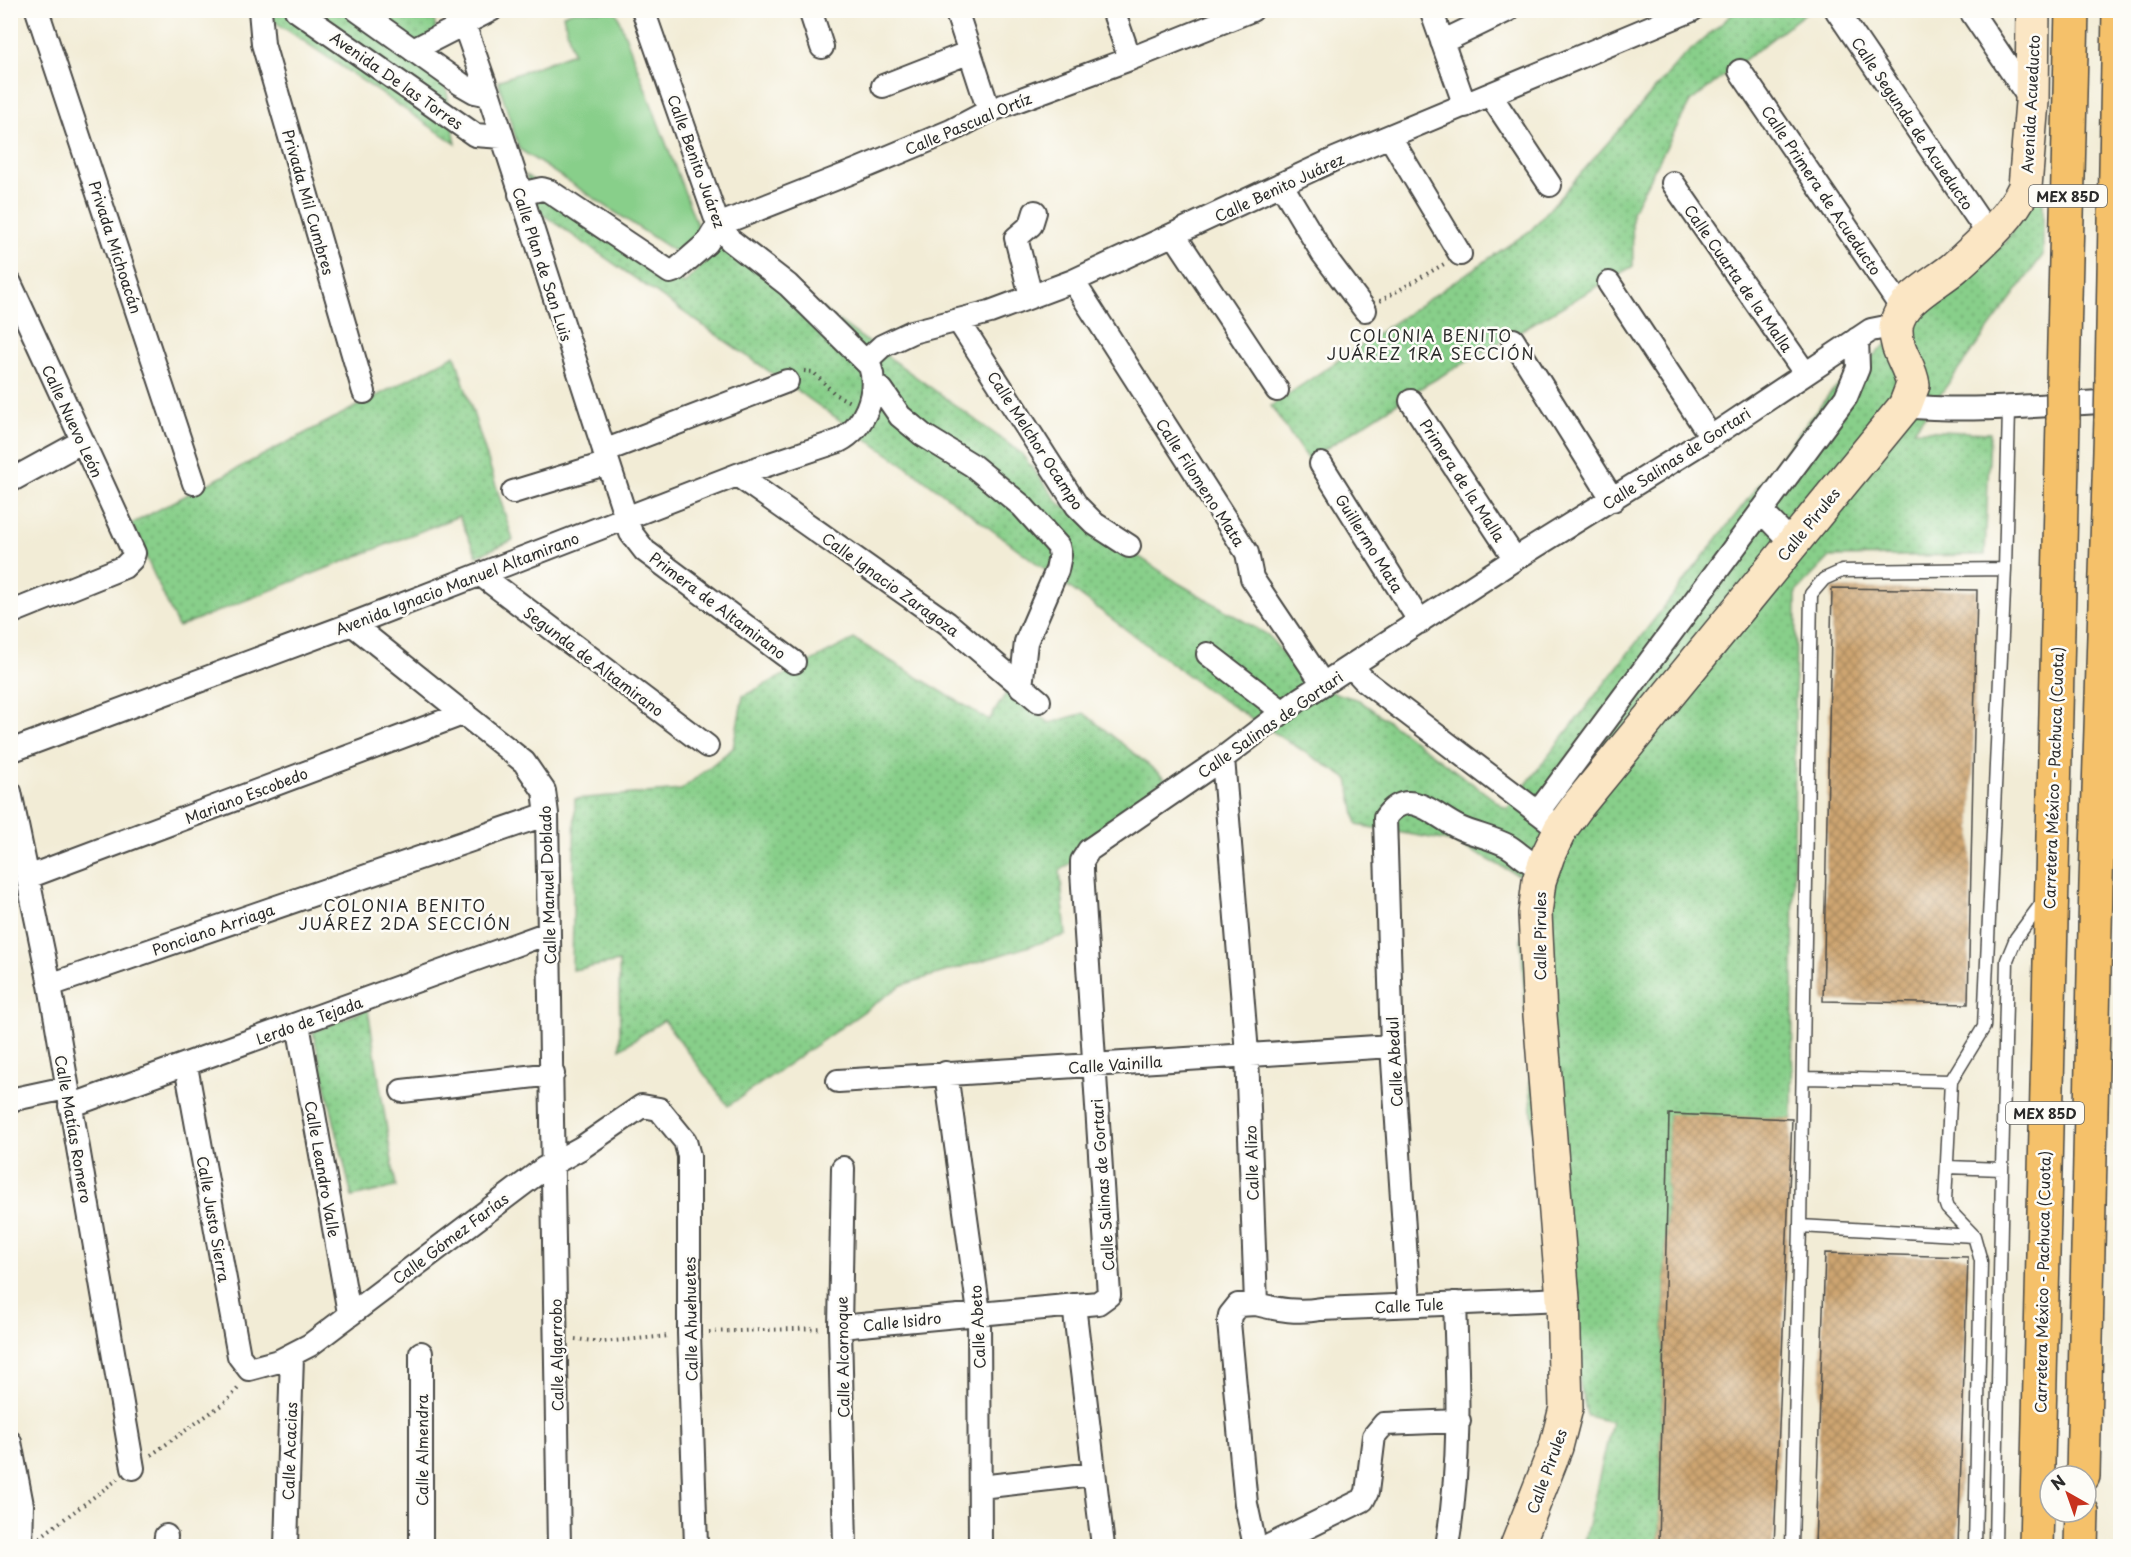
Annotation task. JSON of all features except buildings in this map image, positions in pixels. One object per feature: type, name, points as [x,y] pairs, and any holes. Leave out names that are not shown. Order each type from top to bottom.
[{"type":"highway","name":"Carretera México - Pachuca (Cuota)","points":[[2036,1546],[2072,10]]},
{"type":"highway","name":"MEX 85D","points":[[2083,1464],[2096,883],[2114,400],[2120,10]]},
{"type":"highway","points":[[2081,1546],[2082,1524]]},
{"type":"street","name":"Privada Michoacán","points":[[38,10],[194,483]]},
{"type":"street","name":"Privada Mil Cumbres","points":[[260,10],[263,44],[364,392]]},
{"type":"street","name":"Avenida De las Torres","points":[[296,10],[475,135],[502,138]]},
{"type":"street","points":[[357,10],[475,92],[489,94]]},
{"type":"street","points":[[412,50],[451,32],[462,16],[490,10]]},
{"type":"street","name":"Calle Benito Juárez","points":[[643,10],[718,225],[730,240],[788,285],[867,360],[891,340],[912,332],[990,312],[1073,281],[1175,236],[1281,184],[1692,10]]},
{"type":"street","points":[[810,10],[822,47]]},
{"type":"street","points":[[956,10],[989,111]]},
{"type":"street","points":[[1113,10],[1130,60]]},
{"type":"street","name":"Calle Pascual Ortíz","points":[[718,225],[951,131],[989,111],[1130,60],[1252,10]]},
{"type":"street","points":[[1431,10],[1465,106]]},
{"type":"street","points":[[1443,42],[1508,10]]},
{"type":"street","points":[[1970,10],[2032,102]]},
{"type":"street","name":"Avenida Acueducto","points":[[1900,317],[1989,234],[2020,198],[2025,187],[2032,102],[2033,10]]},
{"type":"street","name":"Calle Segunda de Acueducto","points":[[1837,11],[1989,234]]},
{"type":"street","name":"Calle Plan de San Luis","points":[[462,16],[625,517]]},
{"type":"street","points":[[883,86],[970,52]]},
{"type":"street","name":"Calle Primera de Acueducto","points":[[1740,71],[1900,317]]},
{"type":"street","points":[[1491,96],[1550,185]]},
{"type":"street","points":[[1390,137],[1460,254]]},
{"type":"street","name":"Calle Cuarta de la Malla","points":[[1673,183],[1805,372]]},
{"type":"street","points":[[1281,184],[1323,254],[1365,310]]},
{"type":"street","points":[[520,194],[542,189],[549,191],[670,272],[676,270],[707,243],[718,225]]},
{"type":"street","points":[[1031,296],[1016,238],[1031,225],[1035,212]]},
{"type":"street","points":[[1175,236],[1277,390]]},
{"type":"street","name":"Calle Filomeno Mata","points":[[1073,281],[1247,553],[1252,578],[1323,684]]},
{"type":"street","name":"Calle Nuevo León","points":[[10,283],[81,442],[133,547],[132,559],[124,567],[10,614]]},
{"type":"street","points":[[1609,283],[1711,437]]},
{"type":"street","points":[[1900,317],[1897,348],[1913,385],[1905,406],[1947,410],[2009,410],[2114,400]]},
{"type":"street","name":"Calle Salinas de Gortari","points":[[1106,1299],[1110,1290],[1082,871],[1084,856],[1102,840],[1223,758],[1282,711],[1515,559],[1711,437],[1805,372],[1857,339],[1900,317]]},
{"type":"street","name":"Calle Melchor Ocampo","points":[[958,320],[1077,506],[1095,524],[1129,546]]},
{"type":"street","name":"Calle Pirules","points":[[1517,1546],[1564,1422],[1567,1390],[1563,1299],[1537,948],[1536,897],[1544,867],[1549,821],[1761,511],[1850,389],[1858,368],[1857,339]]},
{"type":"street","points":[[1513,340],[1613,500]]},
{"type":"street","points":[[867,360],[871,395],[882,390],[900,416],[923,435],[972,465],[1022,506],[1055,541],[1060,555],[1057,570],[1026,642],[1021,687]]},
{"type":"street","points":[[513,492],[606,457],[787,381]]},
{"type":"street","name":"Avenida Ignacio Manuel Altamirano","points":[[12,747],[352,624],[625,517],[845,438],[856,427],[871,395]]},
{"type":"street","name":"Primera de la Malla","points":[[1411,401],[1515,559]]},
{"type":"street","name":"Calle Pirules","points":[[1549,821],[1597,782],[1905,406]]},
{"type":"street","points":[[10,481],[81,442]]},
{"type":"street","name":"Guillermo Mata","points":[[1321,464],[1420,622]]},
{"type":"street","name":"Calle Ignacio Zaragoza","points":[[737,475],[947,623],[1039,701]]},
{"type":"street","points":[[1761,511],[1792,543]]},
{"type":"street","name":"Primera de Altamirano","points":[[625,517],[635,540],[645,551],[794,662]]},
{"type":"street","name":"Segunda de Altamirano","points":[[481,575],[707,746]]},
{"type":"street","name":"Calle Manuel Doblado","points":[[352,624],[524,762],[536,776],[544,791],[547,814],[553,1163]]},
{"type":"street","points":[[1208,654],[1282,711]]},
{"type":"street","points":[[1351,666],[1365,681],[1549,821]]},
{"type":"street","name":"Mariano Escobedo","points":[[28,876],[465,713]]},
{"type":"street","name":"Calle Alizo","points":[[1223,758],[1246,1053],[1256,1304]]},
{"type":"street","name":"Calle Matías Romero","points":[[10,792],[50,985],[133,1468]]},
{"type":"street","name":"Calle Abedul","points":[[1408,1305],[1392,1046],[1385,818],[1393,807],[1406,803],[1417,804],[1457,827],[1505,844],[1531,863],[1544,867]]},
{"type":"street","name":"Ponciano Arriaga","points":[[50,985],[547,814]]},
{"type":"street","name":"Lerdo de Tejada","points":[[10,1100],[68,1097],[186,1066],[548,933]]},
{"type":"street","name":"Calle Leandro Valle","points":[[298,1024],[349,1313]]},
{"type":"street","name":"Calle Vainilla","points":[[838,1081],[1094,1066],[1246,1053],[1392,1046]]},
{"type":"street","name":"Calle Justo Sierra","points":[[186,1066],[239,1356],[249,1369]]},
{"type":"street","name":"Calle Abeto","points":[[946,1073],[979,1313],[980,1546]]},
{"type":"street","points":[[402,1091],[553,1074]]},
{"type":"street","name":"Calle Gómez Farías","points":[[249,1369],[292,1356],[310,1345],[349,1313],[553,1163],[582,1148],[635,1110],[652,1106]]},
{"type":"street","name":"Calle Ahuehuetes","points":[[652,1106],[662,1112],[687,1144],[689,1156],[690,1333],[696,1546]]},
{"type":"street","name":"Calle Algarrobo","points":[[553,1163],[559,1546]]},
{"type":"street","name":"Calle Alcornoque","points":[[843,1168],[840,1327],[845,1546]]},
{"type":"street","name":"Calle Isidro","points":[[840,1327],[1098,1303],[1106,1299]]},
{"type":"street","name":"Calle Tule","points":[[1256,1304],[1280,1311],[1303,1312],[1455,1302],[1563,1299]]},
{"type":"street","points":[[1447,1546],[1456,1490],[1459,1421],[1455,1302]]},
{"type":"street","points":[[1255,1546],[1246,1504],[1229,1322],[1230,1315],[1238,1305],[1256,1304]]},
{"type":"street","points":[[1074,1305],[1103,1546]]},
{"type":"street","name":"Calle Almendra","points":[[421,1353],[421,1546]]},
{"type":"street","name":"Calle Acacias","points":[[286,1546],[292,1356]]},
{"type":"street","points":[[1269,1546],[1363,1500],[1367,1492],[1374,1436],[1380,1427],[1390,1422],[1459,1421]]},
{"type":"street","points":[[10,1442],[22,1505],[21,1546]]},
{"type":"street","points":[[980,1486],[1093,1474]]},
{"type":"lane","points":[[1975,1546],[1981,1260],[1974,1236],[1947,1208],[1947,1167],[1951,1081],[1984,1027],[2005,569],[2009,410]]},
{"type":"lane","points":[[1792,1546],[1804,1078],[1811,594],[1824,579],[1842,571],[2005,569]]},
{"type":"lane","points":[[1995,1546],[2007,960],[2016,938],[2050,892]]},
{"type":"lane","points":[[1804,1078],[1951,1081]]},
{"type":"lane","points":[[1947,1167],[2002,1169]]},
{"type":"lane","points":[[1800,1226],[1974,1236]]},
{"type":"path","points":[[1365,310],[1460,254]]},
{"type":"path","points":[[787,381],[809,370],[819,376],[836,395],[846,402],[871,395]]},
{"type":"green space","points":[[430,10],[433,13],[456,144],[259,11]]},
{"type":"green space","points":[[574,11],[616,11],[700,233],[680,255],[519,149],[498,81],[573,53],[563,15]]},
{"type":"green space","points":[[1736,11],[1808,11],[1690,102],[1632,212],[1633,266],[1424,386],[1308,460],[1271,406],[1531,230],[1683,57]]},
{"type":"green space","points":[[526,175],[684,284],[727,240],[1021,453],[1059,503],[1180,584],[1268,635],[1308,685],[1359,700],[1507,809],[1831,392],[2005,242],[2043,185],[2043,255],[1914,430],[1990,433],[1985,555],[1830,557],[1796,592],[1792,1119],[1669,1115],[1659,1542],[1619,1542],[1619,1546],[1583,1546],[1612,1422],[1587,1416],[1537,1188],[1521,941],[1530,881],[1454,842],[1357,825],[1348,779],[1210,692],[910,469],[538,211]]},
{"type":"green space","points":[[455,355],[513,540],[477,556],[459,516],[178,627],[131,524]]},
{"type":"green space","points":[[854,639],[989,720],[1007,692],[1050,723],[1084,713],[1172,784],[1060,871],[1066,935],[902,985],[728,1106],[664,1020],[620,1049],[619,962],[572,970],[575,799],[681,790],[733,748],[743,696]]},
{"type":"green space","points":[[368,1009],[396,1187],[352,1197],[313,1032]]},
{"type":"district","name":"COLONIA BENITO JUÁREZ 1RA SECCIÓN","points":[[1431,344]]},
{"type":"district","name":"COLONIA BENITO JUÁREZ 2DA SECCIÓN","points":[[405,914]]}]
